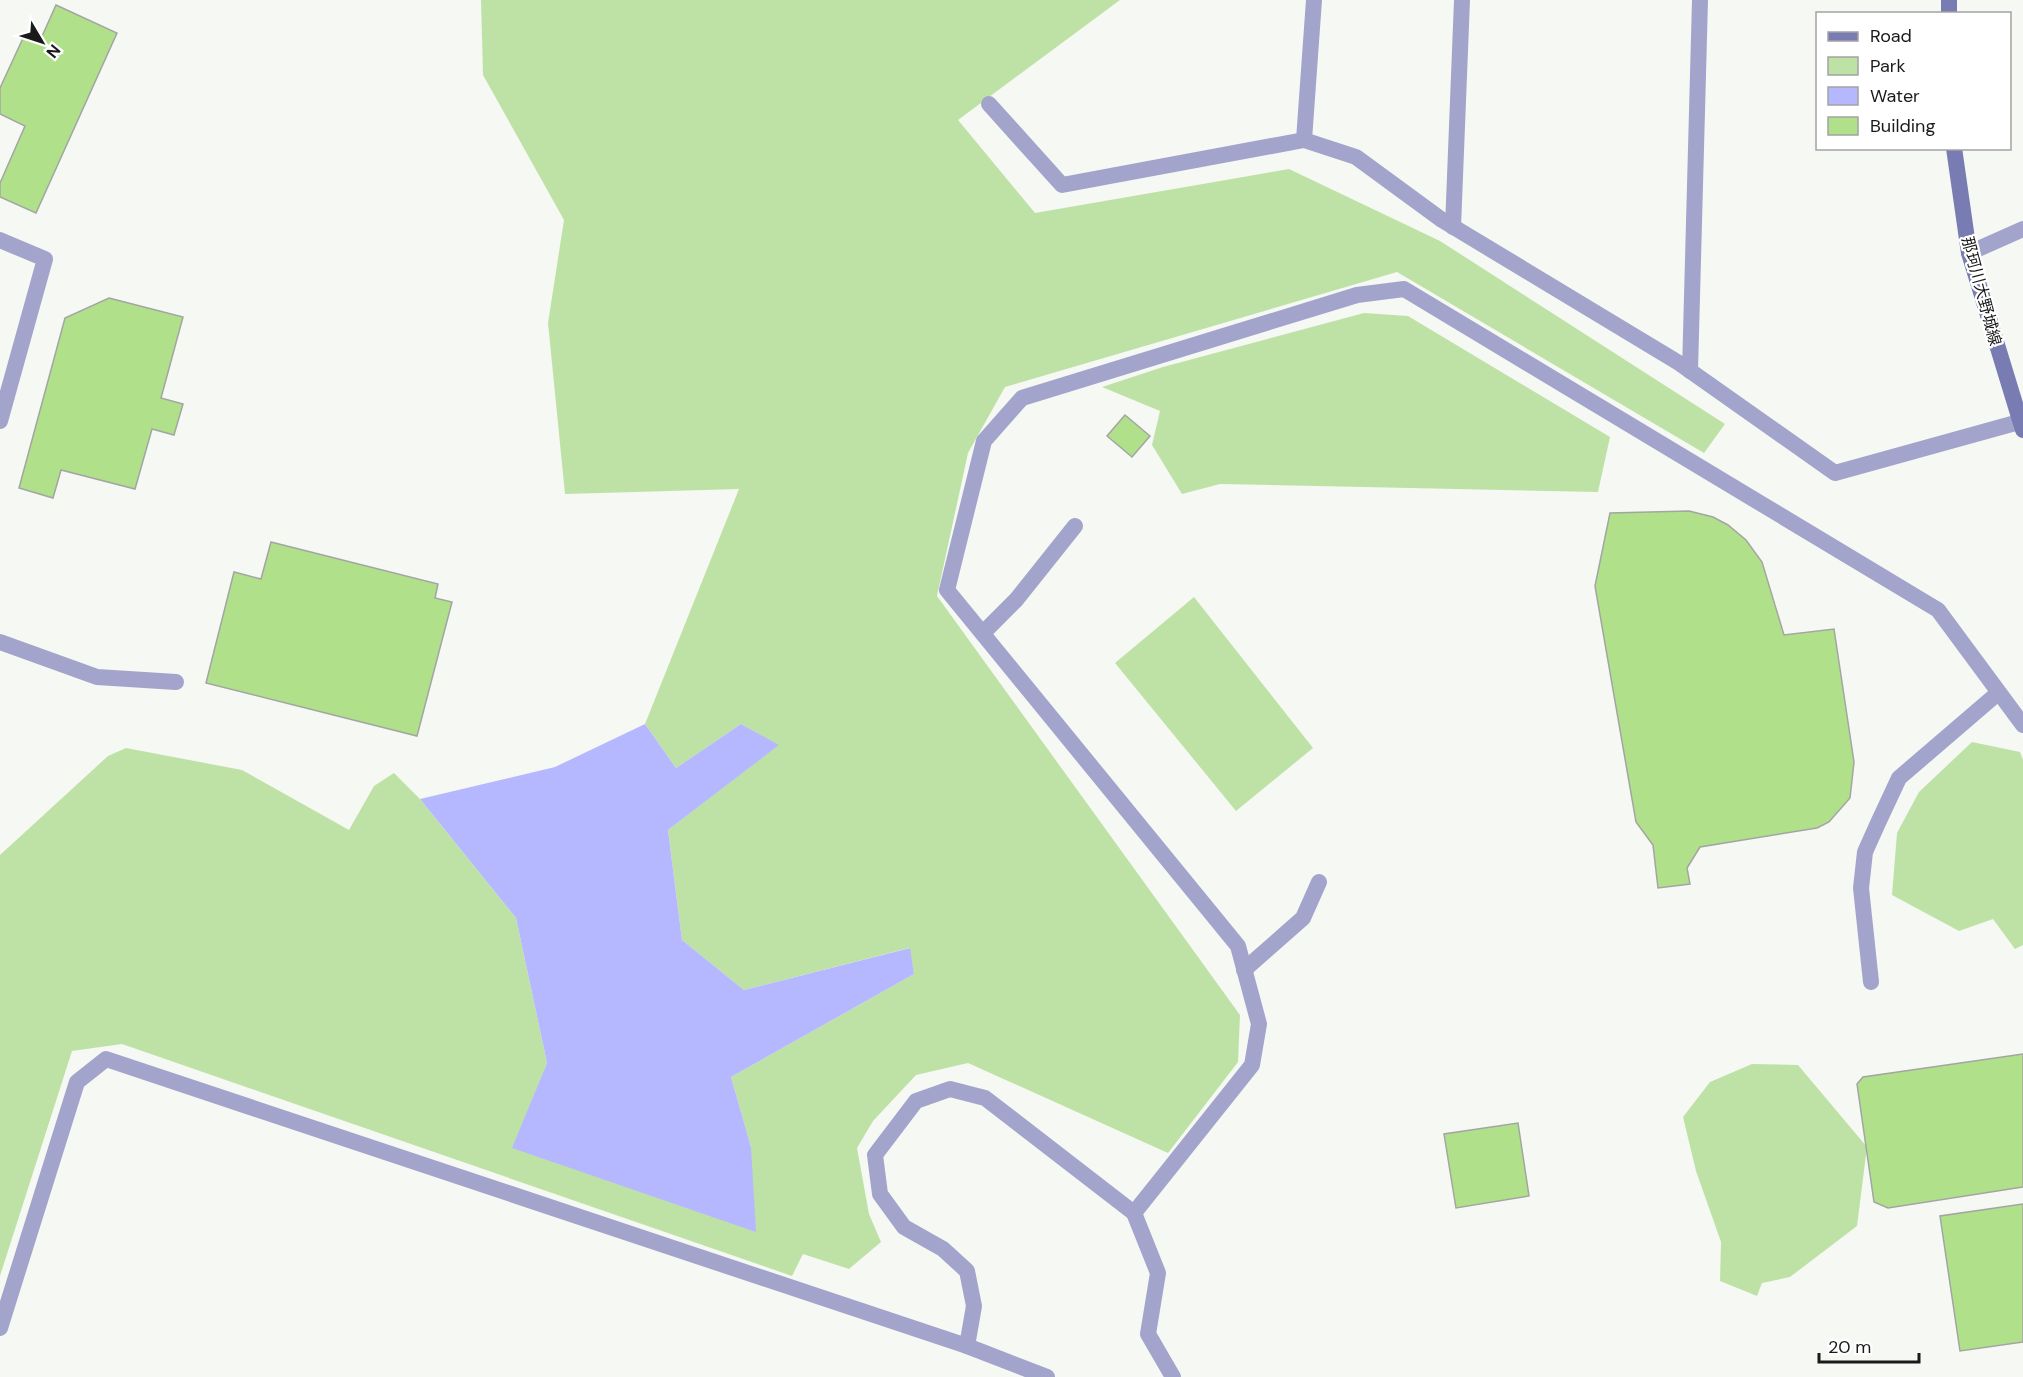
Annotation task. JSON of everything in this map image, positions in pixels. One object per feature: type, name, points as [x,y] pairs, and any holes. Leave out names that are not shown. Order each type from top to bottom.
[{"type":"main road","name":"那珂川大野城線","points":[[1954,150],[1968,253],[2021,426]]},
{"type":"street","points":[[1304,140],[1314,0]]},
{"type":"street","points":[[1453,227],[1462,0]]},
{"type":"street","points":[[1690,371],[1700,0]]},
{"type":"street","points":[[989,104],[1062,185],[1304,140],[1356,157],[1453,227],[1690,371],[1835,473],[2021,426]]},
{"type":"street","points":[[1968,253],[2023,229]]},
{"type":"street","points":[[0,240],[45,259],[0,421]]},
{"type":"street","points":[[1134,1213],[1252,1065],[1259,1024],[1238,946],[947,590],[984,441],[1022,399],[1357,295],[1404,289],[1938,610],[2023,725]]},
{"type":"street","points":[[983,633],[1016,600],[1075,526]]},
{"type":"street","points":[[0,642],[97,677],[176,682]]},
{"type":"street","points":[[1871,982],[1861,888],[1865,852],[1899,778],[1998,693]]},
{"type":"street","points":[[1244,970],[1303,918],[1319,882]]},
{"type":"street","points":[[0,1329],[77,1082],[106,1059],[967,1346],[1047,1377]]},
{"type":"street","points":[[967,1346],[974,1306],[967,1271],[943,1249],[904,1227],[880,1194],[875,1155],[916,1101],[950,1089],[985,1098],[1134,1213],[1158,1273],[1148,1334],[1173,1377]]},
{"type":"green space","points":[[481,0],[1120,0],[958,120],[1035,213],[1289,169],[1440,241],[1725,424],[1704,453],[1397,272],[1005,387],[968,453],[937,596],[1240,1015],[1238,1062],[1168,1153],[968,1063],[916,1075],[873,1121],[857,1148],[869,1214],[881,1242],[849,1269],[803,1254],[792,1276],[122,1044],[72,1051],[0,1276],[0,855],[108,756],[126,748],[242,770],[349,830],[374,786],[394,773],[420,799],[516,918],[547,1063],[513,1148],[751,1147],[731,1077],[914,974],[909,948],[744,990],[682,940],[668,830],[778,745],[741,724],[676,768],[645,724],[739,489],[565,494],[548,323],[564,220],[483,75]]},
{"type":"green space","points":[[1364,313],[1408,316],[1610,437],[1598,492],[1220,484],[1182,494],[1152,445],[1160,411],[1102,387],[1163,367]]},
{"type":"green space","points":[[1194,597],[1313,748],[1236,811],[1115,663]]},
{"type":"green space","points":[[1972,742],[2020,752],[2023,760],[2023,945],[2015,949],[1993,919],[1959,931],[1892,895],[1897,833],[1919,792]]},
{"type":"green space","points":[[1752,1064],[1798,1065],[1867,1147],[1857,1226],[1790,1277],[1762,1283],[1757,1296],[1720,1281],[1721,1242],[1696,1171],[1683,1117],[1710,1082]]},
{"type":"water","points":[[645,724],[676,768],[741,724],[779,745],[668,830],[682,940],[744,990],[910,948],[914,974],[731,1077],[751,1147],[756,1232],[512,1148],[547,1063],[516,918],[420,799],[555,767]]},
{"type":"building","points":[[56,5],[117,33],[36,213],[0,197],[0,183],[25,126],[0,114],[0,88],[24,36],[39,43]]},
{"type":"building","points":[[109,298],[183,317],[161,398],[183,404],[174,435],[152,429],[135,489],[61,470],[53,498],[19,488],[65,318]]},
{"type":"building","points":[[1125,415],[1150,436],[1132,457],[1107,436]]},
{"type":"building","points":[[1689,511],[1713,517],[1728,525],[1746,540],[1762,562],[1784,635],[1834,629],[1854,762],[1850,798],[1829,822],[1817,828],[1700,847],[1687,868],[1690,884],[1658,888],[1653,845],[1636,822],[1595,586],[1610,513]]},
{"type":"building","points":[[271,542],[438,584],[435,598],[452,602],[417,736],[206,683],[234,572],[261,579]]},
{"type":"building","points":[[2023,1054],[2023,1187],[1888,1208],[1874,1202],[1857,1084],[1863,1077]]},
{"type":"building","points":[[1518,1123],[1529,1196],[1456,1208],[1444,1134]]},
{"type":"building","points":[[2023,1204],[2023,1342],[1960,1351],[1940,1216]]}]
